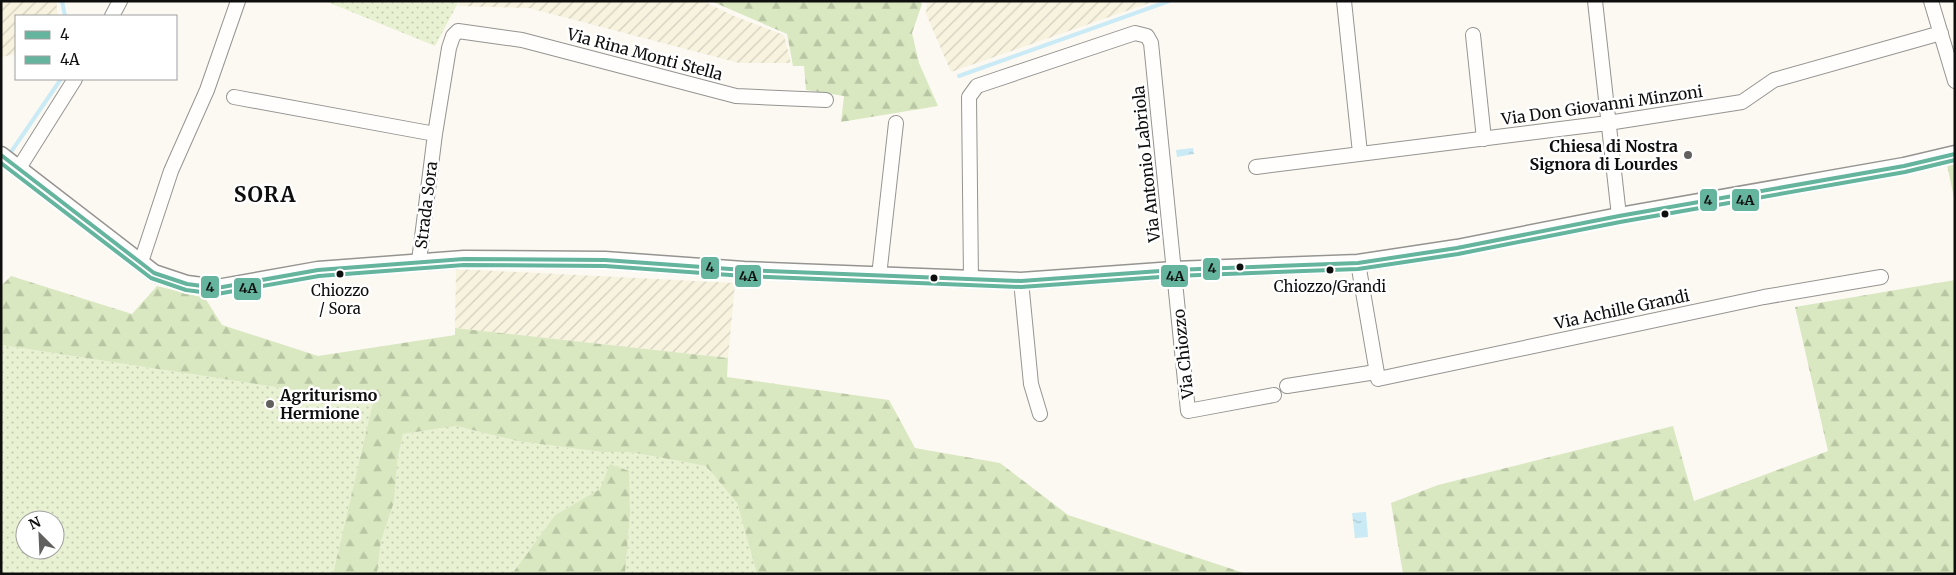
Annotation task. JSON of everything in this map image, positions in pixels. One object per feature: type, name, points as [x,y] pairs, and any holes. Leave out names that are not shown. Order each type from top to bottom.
[{"type":"street","points":[[113,15],[120,1]]},
{"type":"street","points":[[141,262],[171,171],[207,90],[238,1]]},
{"type":"street","points":[[1344,1],[1360,153]]},
{"type":"street","points":[[1595,1],[1620,216]]},
{"type":"street","points":[[1931,1],[1955,81]]},
{"type":"street","name":"Strada Sora","points":[[1,156],[154,273],[187,284],[217,288],[318,270],[419,261],[435,134],[449,48],[453,36],[458,31]]},
{"type":"street","name":"Via Rina Monti Stella","points":[[458,31],[522,40],[736,96],[826,100]]},
{"type":"street","name":"Via Antonio Labriola","points":[[971,280],[969,97],[977,86],[1135,33],[1147,36],[1151,43],[1174,270]]},
{"type":"street","name":"Via Don Giovanni Minzoni","points":[[1256,167],[1608,123],[1742,102],[1774,80],[1941,33]]},
{"type":"street","points":[[1473,36],[1484,139]]},
{"type":"street","points":[[19,168],[74,80]]},
{"type":"street","points":[[234,97],[435,134]]},
{"type":"street","points":[[879,276],[896,123]]},
{"type":"street","points":[[419,261],[464,258],[605,260],[879,276],[1022,281],[1174,270],[1358,264],[1457,248],[1620,216],[1904,166],[1955,154]]},
{"type":"street","points":[[1358,264],[1376,372]]},
{"type":"street","name":"Via Chiozzo","points":[[1174,270],[1188,411],[1274,395]]},
{"type":"street","name":"Via Achille Grandi","points":[[1287,386],[1376,372],[1378,379],[1764,297],[1881,277]]},
{"type":"street","points":[[1022,281],[1031,384],[1040,414]]},
{"type":"shaded area","points":[[1,1],[56,1],[58,15],[15,15],[15,54],[1,57]]},
{"type":"shaded area","points":[[462,1],[703,1],[734,16],[784,35],[791,63],[739,63],[529,8],[458,6]]},
{"type":"shaded area","points":[[927,1],[1155,1],[951,72],[926,14]]},
{"type":"shaded area","points":[[456,269],[735,283],[728,358],[455,328]]},
{"type":"green space","points":[[325,1],[459,1],[435,46]]},
{"type":"green space","points":[[711,1],[920,1],[922,4],[912,33],[919,63],[938,106],[841,122],[844,96],[806,90],[804,66],[793,66],[787,34]]},
{"type":"green space","points":[[1955,148],[1955,203],[1944,150]]},
{"type":"green space","points":[[11,276],[132,314],[157,286],[205,298],[222,325],[318,356],[455,335],[455,328],[728,358],[727,377],[889,400],[915,448],[1000,463],[1068,515],[1247,574],[757,574],[737,503],[706,466],[630,452],[602,452],[517,441],[456,426],[403,434],[398,457],[394,502],[381,541],[377,574],[333,574],[373,402],[1,345],[1,286]]},
{"type":"green space","points":[[1955,280],[1955,574],[1403,574],[1391,503],[1438,485],[1673,426],[1694,501],[1828,451],[1795,307]]},
{"type":"green space","points":[[1,345],[373,402],[333,574],[1,574]]},
{"type":"green space","points":[[456,426],[517,441],[602,452],[630,452],[706,466],[737,503],[757,574],[625,574],[630,515],[600,489],[555,515],[512,574],[377,574],[381,541],[394,502],[398,457],[403,434]]},
{"type":"green space","points":[[610,464],[629,471],[630,515],[625,574],[512,574],[555,515],[600,489]]},
{"type":"water","points":[[1193,148],[1194,154],[1177,157],[1176,150]]},
{"type":"water","points":[[1366,512],[1368,537],[1355,538],[1352,513]]},
{"type":"waterway","points":[[62,1],[65,15]]},
{"type":"waterway","points":[[959,76],[1169,1]]},
{"type":"waterway","points":[[11,152],[60,80]]},
{"type":"transit line","name":"4","points":[[1,155],[154,273],[187,284],[217,288],[318,270],[464,259],[605,260],[744,270],[1021,281],[1174,270],[1358,263],[1457,248],[1619,216],[1904,166],[1955,154]]},
{"type":"transit line","name":"4A","points":[[1,163],[151,278],[186,290],[217,294],[319,276],[464,265],[605,266],[744,276],[1021,287],[1174,276],[1358,269],[1458,254],[1620,222],[1905,172],[1955,160]]},
{"type":"place","name":"Chiesa di Nostra Signora di Lourdes","points":[[1688,155]]},
{"type":"place","name":"Chiozzo/Grandi","points":[[1330,270]]},
{"type":"place","name":"Chiozzo / Sora","points":[[340,274]]},
{"type":"place","name":"Agriturismo Hermione","points":[[270,404]]},
{"type":"district","name":"SORA","points":[[265,195]]}]
